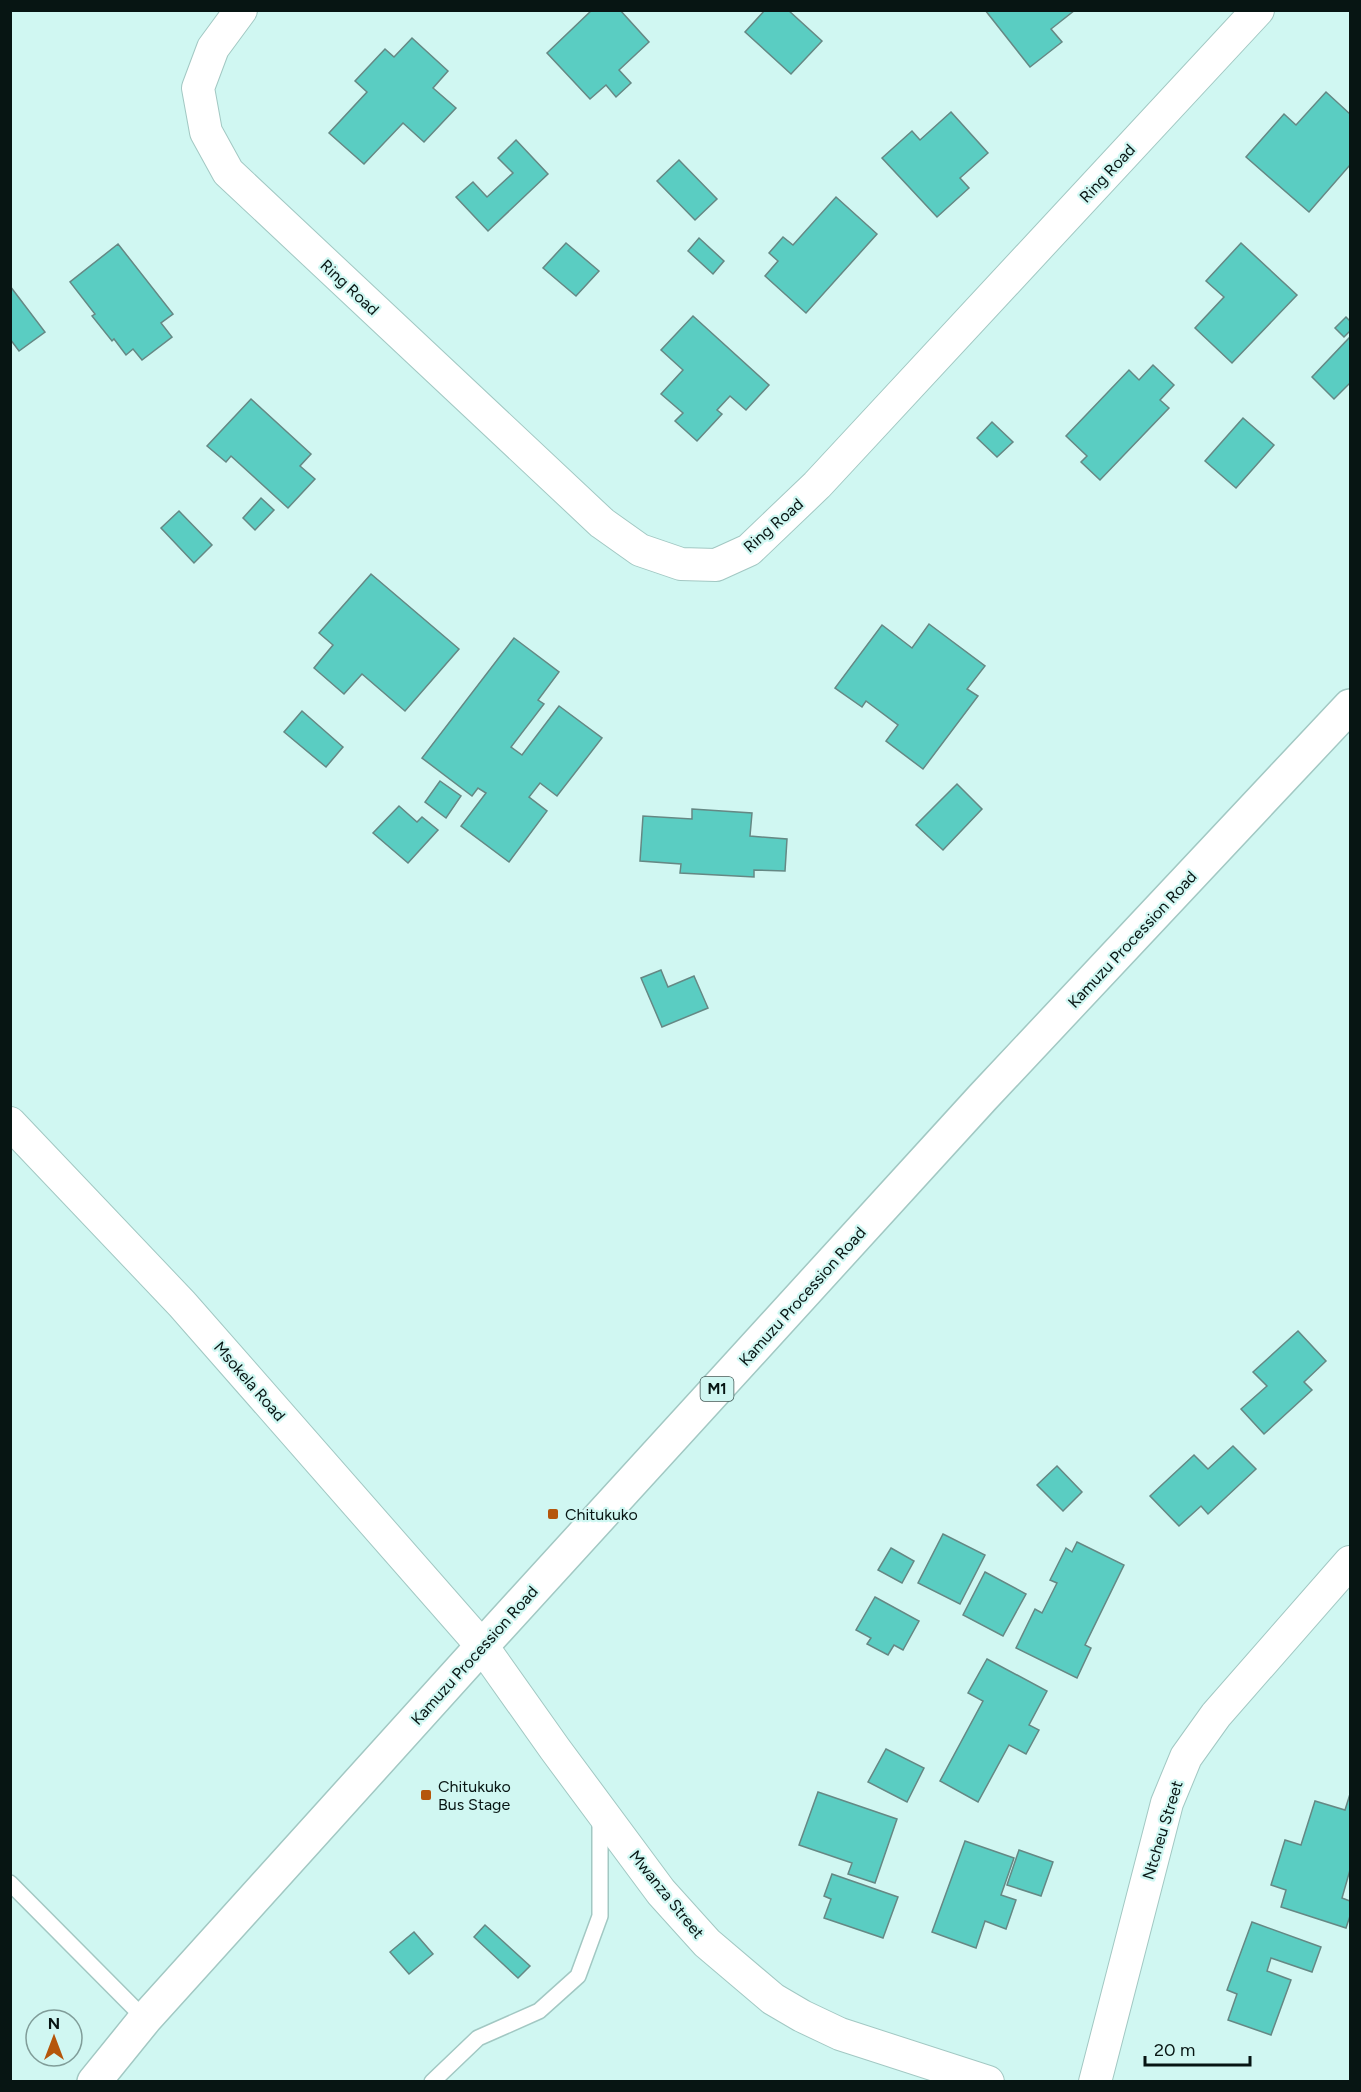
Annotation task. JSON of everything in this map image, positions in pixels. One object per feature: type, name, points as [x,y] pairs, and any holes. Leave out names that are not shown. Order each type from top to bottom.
[{"type":"highway","name":"Kamuzu Procession Road","points":[[94,2082],[145,2019],[482,1646],[983,1098],[1350,706]]},
{"type":"street","name":"Ring Road","points":[[241,10],[213,48],[198,88],[206,132],[228,172],[602,524],[640,550],[681,564],[716,565],[749,550],[817,485],[1258,10]]},
{"type":"street","name":"Msokela Road","points":[[10,1123],[182,1304],[482,1646]]},
{"type":"street","name":"Ntcheu Street","points":[[1095,2082],[1167,1803],[1186,1757],[1216,1715],[1350,1562]]},
{"type":"street","name":"Mwanza Street","points":[[482,1646],[600,1809],[686,1922],[707,1943],[773,1999],[802,2016],[840,2034],[988,2082]]},
{"type":"lane","points":[[432,2082],[478,2038],[539,2011],[578,1976],[600,1916],[600,1809]]},
{"type":"lane","points":[[10,1883],[145,2019]]},
{"type":"building","points":[[592,10],[620,10],[649,42],[619,70],[631,83],[616,97],[606,85],[590,99],[547,53]]},
{"type":"building","points":[[765,10],[788,10],[822,41],[791,74],[745,32]]},
{"type":"building","points":[[985,10],[1075,10],[1051,29],[1062,42],[1030,67]]},
{"type":"building","points":[[412,38],[448,71],[433,88],[456,108],[424,142],[403,123],[364,164],[329,133],[367,92],[355,81],[385,49],[394,57]]},
{"type":"building","points":[[1326,92],[1350,114],[1350,165],[1309,212],[1246,157],[1284,114],[1296,125]]},
{"type":"building","points":[[951,112],[988,153],[960,178],[969,188],[937,217],[882,158],[912,131],[920,140]]},
{"type":"building","points":[[516,140],[548,174],[488,231],[456,197],[473,182],[487,197],[513,173],[498,158]]},
{"type":"building","points":[[679,160],[717,199],[695,220],[657,181]]},
{"type":"building","points":[[836,197],[877,234],[806,313],[765,276],[778,261],[769,253],[783,237],[793,245]]},
{"type":"building","points":[[699,238],[724,261],[713,274],[688,251]]},
{"type":"building","points":[[566,243],[599,271],[576,296],[543,268]]},
{"type":"building","points":[[1241,243],[1297,295],[1232,363],[1195,328],[1224,297],[1206,281]]},
{"type":"building","points":[[118,244],[173,314],[161,323],[172,337],[142,360],[133,349],[126,355],[114,339],[112,341],[92,316],[95,314],[70,282]]},
{"type":"building","points":[[10,286],[45,332],[19,351],[10,339]]},
{"type":"building","points":[[693,316],[769,385],[746,410],[730,396],[717,410],[722,414],[697,441],[675,421],[683,413],[661,394],[683,370],[661,350]]},
{"type":"building","points":[[1346,317],[1350,321],[1350,331],[1344,337],[1335,328]]},
{"type":"building","points":[[1350,337],[1350,383],[1334,399],[1312,377]]},
{"type":"building","points":[[1153,365],[1174,385],[1160,400],[1169,408],[1100,480],[1081,462],[1087,456],[1066,436],[1129,370],[1139,380]]},
{"type":"building","points":[[251,399],[311,454],[300,466],[315,479],[288,508],[231,456],[226,462],[207,446]]},
{"type":"building","points":[[1243,418],[1274,445],[1236,488],[1205,461]]},
{"type":"building","points":[[992,422],[1013,442],[997,457],[977,438]]},
{"type":"building","points":[[261,498],[274,510],[255,530],[243,518]]},
{"type":"building","points":[[179,511],[212,545],[194,563],[161,528]]},
{"type":"building","points":[[371,574],[459,649],[405,711],[362,674],[344,694],[314,668],[333,645],[319,633]]},
{"type":"building","points":[[929,624],[985,666],[967,689],[978,696],[923,769],[886,741],[898,725],[866,701],[862,707],[835,688],[882,625],[912,648]]},
{"type":"building","points":[[514,638],[559,672],[538,700],[544,704],[511,747],[522,755],[559,706],[602,738],[557,796],[540,783],[529,797],[547,811],[509,862],[461,826],[486,793],[478,788],[472,796],[422,758]]},
{"type":"building","points":[[302,711],[343,747],[326,767],[284,732]]},
{"type":"building","points":[[440,781],[461,796],[446,818],[425,802]]},
{"type":"building","points":[[957,784],[982,809],[943,850],[916,825]]},
{"type":"building","points":[[399,806],[417,822],[422,817],[438,830],[408,863],[373,833]]},
{"type":"building","points":[[692,809],[752,813],[750,836],[787,839],[785,871],[754,870],[754,877],[680,873],[681,864],[640,861],[643,816],[692,819]]},
{"type":"building","points":[[661,970],[668,987],[694,976],[708,1008],[662,1027],[641,978]]},
{"type":"building","points":[[1298,1331],[1326,1361],[1304,1382],[1312,1390],[1264,1434],[1241,1409],[1267,1386],[1253,1372]]},
{"type":"building","points":[[1233,1446],[1256,1469],[1208,1514],[1201,1506],[1179,1526],[1150,1496],[1194,1455],[1208,1469]]},
{"type":"building","points":[[1057,1466],[1082,1492],[1063,1511],[1037,1485]]},
{"type":"building","points":[[943,1534],[985,1555],[960,1604],[918,1583]]},
{"type":"building","points":[[1077,1542],[1124,1565],[1085,1645],[1091,1648],[1077,1678],[1016,1648],[1035,1609],[1042,1613],[1057,1583],[1050,1580],[1066,1548],[1072,1552]]},
{"type":"building","points":[[891,1548],[914,1561],[902,1583],[878,1570]]},
{"type":"building","points":[[985,1572],[1026,1594],[1003,1636],[963,1615]]},
{"type":"building","points":[[875,1597],[919,1621],[903,1650],[894,1645],[888,1655],[867,1644],[871,1638],[856,1630]]},
{"type":"building","points":[[987,1659],[1047,1691],[1029,1725],[1039,1730],[1026,1754],[1009,1745],[978,1802],[940,1781],[983,1701],[968,1693]]},
{"type":"building","points":[[886,1749],[924,1768],[907,1802],[868,1782]]},
{"type":"building","points":[[818,1792],[897,1819],[875,1883],[848,1874],[852,1863],[799,1845]]},
{"type":"building","points":[[1350,1794],[1350,1870],[1342,1898],[1350,1901],[1350,1916],[1346,1928],[1281,1907],[1286,1890],[1271,1885],[1285,1840],[1301,1845],[1315,1801],[1345,1810]]},
{"type":"building","points":[[965,1841],[1014,1858],[1001,1895],[1016,1900],[1006,1929],[985,1921],[976,1948],[932,1932]]},
{"type":"building","points":[[1019,1850],[1053,1862],[1041,1896],[1007,1885]]},
{"type":"building","points":[[832,1874],[898,1897],[883,1938],[824,1918],[831,1899],[824,1896]]},
{"type":"building","points":[[1252,1922],[1321,1947],[1312,1972],[1271,1958],[1267,1971],[1291,1980],[1271,2035],[1228,2020],[1237,1994],[1227,1990]]},
{"type":"building","points":[[485,1925],[530,1966],[518,1978],[474,1937]]},
{"type":"building","points":[[414,1932],[433,1954],[409,1974],[390,1952]]},
{"type":"place","name":"Chitukuko","points":[[553,1514]]},
{"type":"place","name":"Chitukuko Bus Stage","points":[[426,1795]]}]
